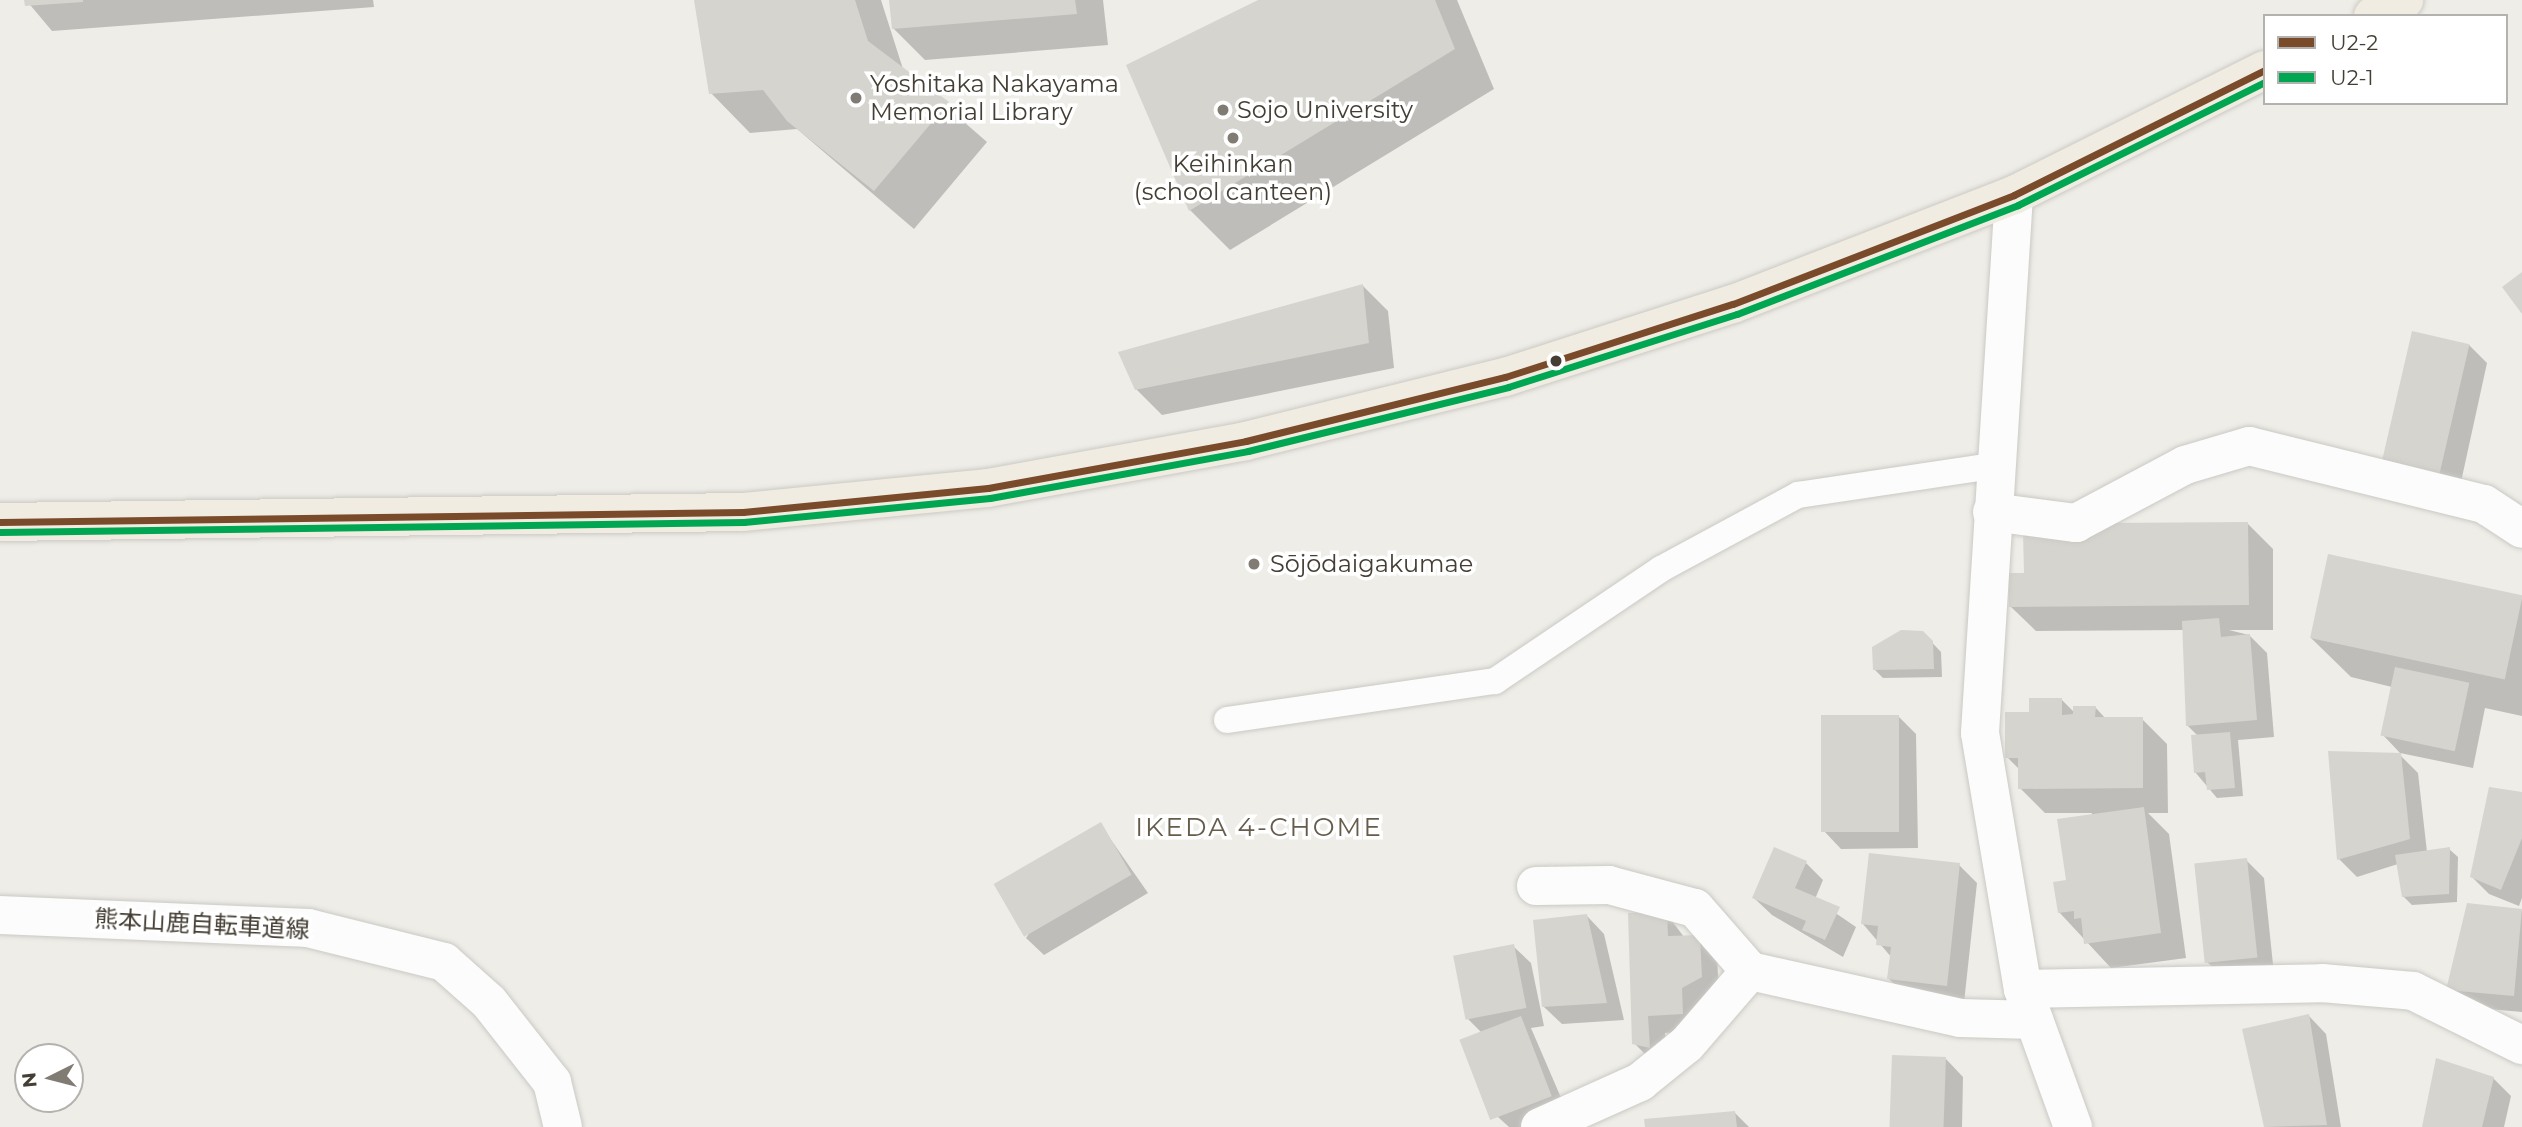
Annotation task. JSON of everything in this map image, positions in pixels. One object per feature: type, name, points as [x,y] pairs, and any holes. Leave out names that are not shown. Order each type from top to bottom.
[{"type":"main road","points":[[2377,14],[2404,0]]},
{"type":"main road","points":[[0,522],[743,512],[988,488],[1246,441],[1505,377],[1733,304],[2014,195],[2263,71]]},
{"type":"street","points":[[2014,195],[1992,466],[1980,733],[2029,1004],[2073,1127]]},
{"type":"street","points":[[1992,512],[2076,523],[2185,465],[2249,446],[2484,504],[2522,529]]},
{"type":"street","points":[[1536,886],[1609,885],[1695,908],[1750,971],[1960,1018],[2029,1004],[2322,983],[2413,991],[2522,1045]]},
{"type":"street","name":"熊本山鹿自転車道線","points":[[0,915],[308,928],[444,962],[489,1002],[552,1082],[563,1127]]},
{"type":"street","points":[[1540,1127],[1640,1082],[1687,1044],[1750,971]]},
{"type":"lane","points":[[1227,720],[1495,681],[1661,569],[1798,495],[1992,466]]},
{"type":"building","points":[[24,0],[83,0],[83,2],[25,6]]},
{"type":"building","name":"Yoshitaka Nakayama Memorial Library","points":[[694,0],[855,0],[868,41],[949,102],[874,191],[787,121],[763,90],[709,94]]},
{"type":"building","points":[[889,0],[1075,0],[1077,14],[892,29]]},
{"type":"building","name":"Keihinkan (school canteen)","points":[[1258,0],[1435,0],[1455,49],[1189,211],[1126,65]]},
{"type":"building","points":[[2522,272],[2522,314],[2502,287]]},
{"type":"building","points":[[1363,284],[1369,343],[1135,390],[1118,352]]},
{"type":"building","points":[[2412,331],[2469,344],[2440,474],[2382,461]]},
{"type":"building","points":[[2248,522],[2249,605],[2009,607],[2008,573],[2024,573],[2023,532],[2103,531],[2103,523]]},
{"type":"building","points":[[2328,554],[2522,595],[2505,679],[2310,638]]},
{"type":"building","points":[[2219,618],[2221,637],[2250,634],[2257,720],[2186,726],[2182,621]]},
{"type":"building","points":[[1901,630],[1923,631],[1933,641],[1934,669],[1873,670],[1872,647]]},
{"type":"building","points":[[2395,667],[2469,683],[2455,751],[2380,735]]},
{"type":"building","points":[[2029,698],[2062,698],[2062,715],[2073,714],[2073,706],[2096,706],[2095,717],[2143,717],[2143,788],[2018,789],[2018,758],[2005,758],[2005,712],[2029,712]]},
{"type":"building","points":[[1821,715],[1899,715],[1899,832],[1821,832]]},
{"type":"building","points":[[2230,732],[2235,788],[2207,790],[2205,772],[2194,773],[2191,735]]},
{"type":"building","points":[[2328,751],[2401,753],[2410,839],[2337,860]]},
{"type":"building","points":[[2489,787],[2522,792],[2522,838],[2501,890],[2470,877]]},
{"type":"building","points":[[2144,807],[2161,933],[2084,944],[2081,918],[2074,919],[2074,911],[2058,913],[2053,882],[2066,880],[2057,819]]},
{"type":"building","points":[[1101,822],[1132,875],[1024,937],[994,884]]},
{"type":"building","points":[[1774,847],[1807,861],[1795,888],[1840,907],[1825,940],[1802,930],[1806,921],[1752,898]]},
{"type":"building","points":[[2450,847],[2449,894],[2402,897],[2395,855]]},
{"type":"building","points":[[1869,853],[1960,863],[1947,986],[1887,979],[1891,947],[1876,945],[1878,926],[1861,924]]},
{"type":"building","points":[[2247,858],[2257,957],[2205,963],[2194,864]]},
{"type":"building","points":[[2467,903],[2522,909],[2514,996],[2446,990]]},
{"type":"building","points":[[1667,911],[1668,936],[1700,935],[1702,977],[1682,988],[1683,1014],[1648,1016],[1650,1048],[1632,1044],[1628,913]]},
{"type":"building","points":[[1587,914],[1607,1003],[1542,1007],[1533,920]]},
{"type":"building","points":[[1514,944],[1526,1008],[1466,1020],[1453,956]]},
{"type":"building","points":[[2309,1014],[2327,1125],[2264,1127],[2242,1029]]},
{"type":"building","points":[[1521,1016],[1552,1096],[1490,1120],[1459,1040]]},
{"type":"building","points":[[1892,1055],[1946,1057],[1944,1127],[1889,1127]]},
{"type":"building","points":[[2436,1058],[2494,1077],[2482,1127],[2422,1127]]},
{"type":"building","points":[[1735,1111],[1737,1127],[1645,1127],[1644,1119]]},
{"type":"transit line","name":"U2-2","points":[[0,522],[743,512],[988,488],[1246,441],[1505,377],[1733,304],[2014,195],[2263,71]]},
{"type":"transit line","name":"U2-1","points":[[0,532],[744,522],[990,498],[1248,451],[1508,387],[1737,314],[2018,205],[2263,83]]},
{"type":"place","name":"Yoshitaka Nakayama Memorial Library","points":[[856,98]]},
{"type":"place","name":"Sojo University","points":[[1223,110]]},
{"type":"place","name":"Keihinkan (school canteen)","points":[[1233,138]]},
{"type":"place","name":"Sōjōdaigakumae","points":[[1254,564]]},
{"type":"district","name":"IKEDA 4-CHOME","points":[[1259,828]]}]
